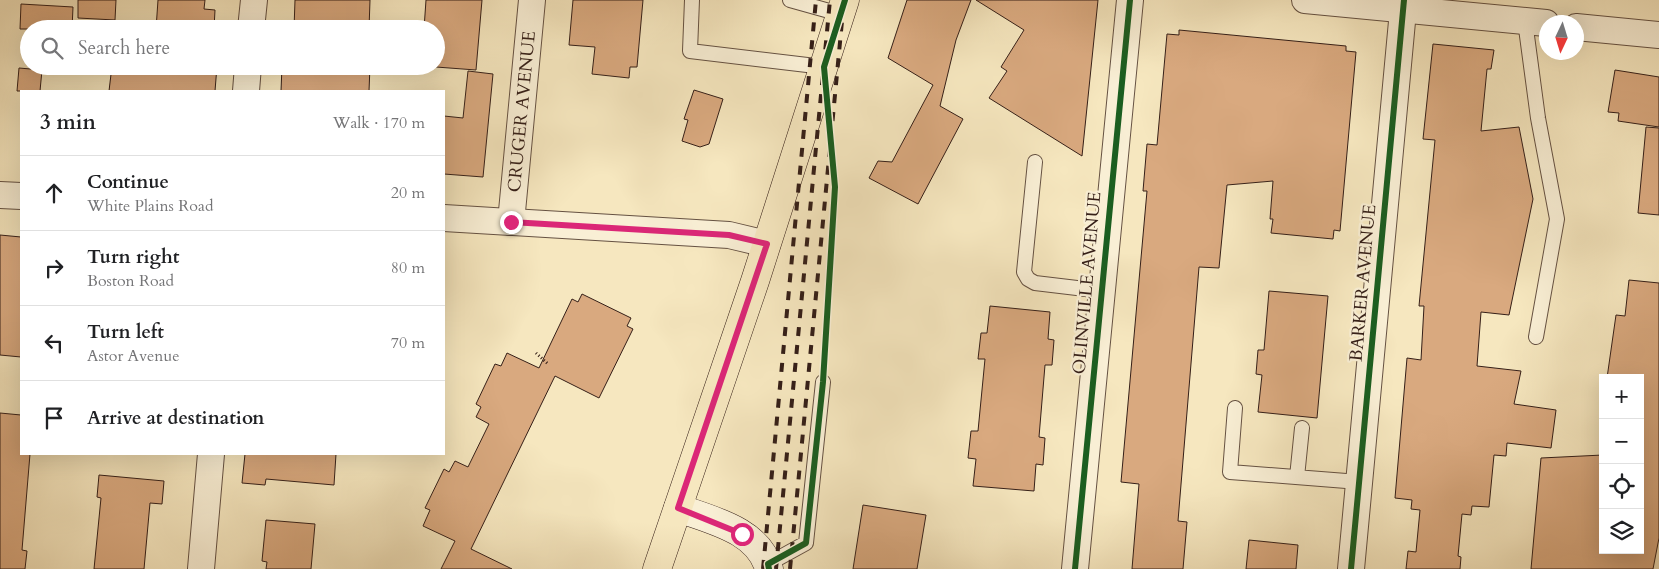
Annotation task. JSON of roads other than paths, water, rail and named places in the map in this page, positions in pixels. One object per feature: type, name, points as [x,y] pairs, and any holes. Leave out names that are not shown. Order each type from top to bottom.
[{"type":"main road","points":[[657,569],[767,244],[842,5]]},
{"type":"main road","points":[[678,508],[742,534],[757,545],[769,566]]},
{"type":"street","points":[[253,20],[254,0]]},
{"type":"street","name":"CRUGER AVENUE","points":[[511,222],[532,0]]},
{"type":"street","name":"OLINVILLE AVENUE","points":[[1075,569],[1130,0]]},
{"type":"street","points":[[1305,0],[1404,4],[1536,22]]},
{"type":"street","name":"BARKER AVENUE","points":[[1351,569],[1404,4]]},
{"type":"street","points":[[1584,27],[1659,35]]},
{"type":"street","points":[[246,90],[247,75]]},
{"type":"street","points":[[0,195],[20,196]]},
{"type":"street","points":[[445,218],[729,235],[767,244]]},
{"type":"street","points":[[201,569],[212,455]]},
{"type":"lane","points":[[692,0],[690,51],[824,67]]},
{"type":"lane","points":[[790,0],[842,5]]},
{"type":"lane","points":[[1536,22],[1538,118],[1557,219],[1536,336]]},
{"type":"lane","points":[[1035,162],[1024,272],[1028,279],[1035,283],[1102,291]]},
{"type":"lane","points":[[769,566],[806,542],[823,382]]},
{"type":"lane","points":[[1235,408],[1230,472],[1359,482]]},
{"type":"lane","points":[[1297,477],[1302,428]]},
{"type":"railway","points":[[763,569],[816,0]]},
{"type":"railway","points":[[776,569],[830,0]]},
{"type":"railway","points":[[790,569],[844,0]]}]
